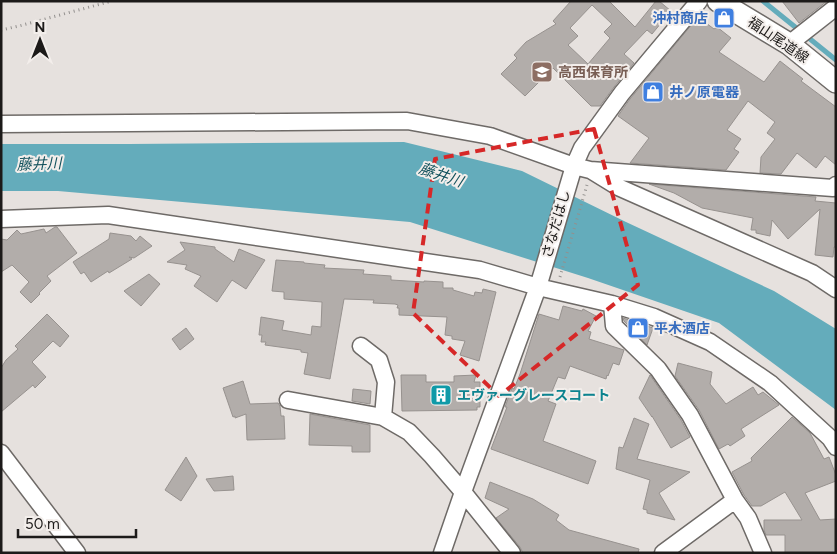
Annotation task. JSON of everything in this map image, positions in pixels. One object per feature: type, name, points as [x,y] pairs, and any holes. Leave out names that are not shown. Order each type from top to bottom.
[{"type":"main road","name":"福山尾道線","points":[[718,1],[789,44],[836,82]]},
{"type":"street","name":"さなだはし","points":[[442,553],[540,281],[573,170],[582,148],[622,93],[699,1]]},
{"type":"street","points":[[789,44],[836,7]]},
{"type":"street","points":[[1,124],[408,121],[490,136],[573,170],[589,174],[833,281]]},
{"type":"street","points":[[589,174],[834,188],[836,185]]},
{"type":"street","points":[[1,219],[108,215],[480,270],[540,281],[654,317],[710,342],[770,383],[830,438],[836,448]]},
{"type":"street","points":[[612,304],[614,326],[658,369],[690,415],[735,500],[748,518],[763,553]]},
{"type":"street","points":[[361,346],[379,360],[386,382],[383,417]]},
{"type":"street","points":[[288,400],[383,417],[409,432],[463,492],[512,553]]},
{"type":"street","points":[[1,452],[77,553]]},
{"type":"street","points":[[663,553],[735,500]]},
{"type":"path","points":[[1,30],[112,1]]},
{"type":"path","points":[[558,283],[589,174]]},
{"type":"highlighted area","points":[[594,129],[638,285],[499,396],[413,313],[435,159]]},
{"type":"water","name":"藤井川","points":[[404,142],[522,171],[774,291],[836,329],[836,410],[719,323],[588,278],[410,222],[58,191],[1,191],[1,144]]},
{"type":"building","points":[[571,1],[609,1],[635,27],[656,1],[659,1],[671,11],[652,34],[647,30],[624,54],[634,63],[600,106],[591,106],[553,68],[525,96],[501,74],[517,58],[514,55],[526,42],[556,24],[553,21]],"holes":[[[592,5],[612,24],[604,32],[610,38],[588,64],[568,45],[578,36],[570,28]]]},
{"type":"building","points":[[782,1],[827,1],[799,23]]},
{"type":"building","points":[[698,17],[714,29],[717,27],[731,38],[719,52],[764,82],[780,61],[803,79],[801,81],[836,107],[836,165],[825,156],[816,168],[797,153],[781,174],[760,173],[761,157],[775,139],[767,133],[775,122],[748,101],[727,130],[741,139],[734,149],[739,152],[726,170],[630,163],[649,138],[618,116]]},
{"type":"building","points":[[649,184],[816,197],[815,201],[836,203],[836,247],[834,247],[833,257],[815,255],[820,209],[788,239],[772,220],[770,236],[756,233],[756,230],[751,230],[753,218],[702,208],[674,193]]},
{"type":"building","points":[[57,227],[77,253],[47,276],[51,281],[31,303],[20,292],[29,282],[12,265],[1,272],[1,239],[7,240],[17,230],[21,234],[44,229],[46,233]]},
{"type":"building","points":[[110,233],[131,236],[136,241],[140,236],[152,246],[134,258],[129,257],[132,259],[91,282],[84,272],[81,274],[73,262],[109,239]]},
{"type":"building","points":[[180,242],[215,247],[215,249],[234,262],[239,249],[265,260],[246,289],[232,280],[217,302],[194,286],[201,276],[185,269],[187,265],[167,262],[185,250]]},
{"type":"building","points":[[276,260],[325,265],[324,268],[364,270],[363,274],[391,276],[391,280],[443,282],[443,288],[453,288],[453,290],[474,296],[475,292],[482,293],[483,289],[496,292],[479,361],[460,355],[465,341],[452,339],[452,336],[445,335],[447,317],[399,315],[398,305],[395,304],[373,303],[374,300],[344,299],[330,379],[304,374],[308,353],[301,352],[301,350],[265,345],[266,342],[261,342],[262,335],[259,335],[261,317],[284,321],[282,330],[311,335],[312,326],[321,327],[322,302],[284,299],[284,292],[272,291]]},
{"type":"building","points":[[149,274],[160,284],[141,306],[124,291]]},
{"type":"building","points":[[563,306],[582,311],[583,309],[596,316],[588,331],[591,332],[589,339],[624,350],[619,365],[613,363],[606,379],[570,366],[565,379],[558,377],[548,401],[556,404],[543,441],[596,461],[588,484],[491,449],[512,388],[514,389],[520,374],[539,314],[559,320]]},
{"type":"building","points":[[47,314],[69,336],[60,347],[53,341],[32,362],[46,377],[35,388],[33,385],[1,412],[1,368],[6,360],[18,349],[15,346]]},
{"type":"building","points":[[623,318],[653,328],[647,345],[624,321]]},
{"type":"building","points":[[186,328],[194,339],[180,350],[172,339]]},
{"type":"building","points":[[678,363],[712,372],[710,384],[726,404],[753,387],[758,395],[763,392],[779,405],[741,429],[745,436],[730,446],[728,444],[719,449],[699,410],[675,376]]},
{"type":"building","name":"エヴァーグレースコート","points":[[401,375],[426,375],[426,382],[454,382],[454,376],[476,375],[474,382],[480,382],[480,407],[477,407],[477,410],[402,411]]},
{"type":"building","points":[[650,375],[681,420],[690,437],[671,448],[639,398]]},
{"type":"building","points":[[243,381],[250,404],[278,403],[281,416],[284,416],[285,439],[247,440],[246,414],[233,417],[223,388]]},
{"type":"building","points":[[353,389],[371,391],[370,404],[352,401]]},
{"type":"building","points":[[310,414],[370,425],[370,452],[352,452],[352,446],[309,445]]},
{"type":"building","points":[[792,417],[810,433],[824,459],[829,457],[836,475],[836,481],[805,493],[820,520],[836,519],[836,553],[785,553],[785,535],[766,535],[764,520],[802,520],[785,492],[761,506],[752,506],[732,472],[752,461],[751,458]]},
{"type":"building","points":[[634,418],[649,424],[637,459],[690,472],[659,493],[675,520],[647,513],[647,510],[643,509],[650,480],[616,469],[619,447],[623,448]]},
{"type":"building","points":[[186,457],[197,476],[181,501],[165,490]]},
{"type":"building","points":[[233,476],[234,490],[214,491],[206,479]]},
{"type":"building","points":[[490,482],[533,499],[559,515],[556,520],[569,530],[639,549],[638,553],[523,553],[496,518],[509,509],[485,498]]},
{"type":"waterway","points":[[763,1],[836,60]]},
{"type":"place","name":"沖村商店","points":[[724,18]]},
{"type":"place","name":"高西保育所","points":[[542,72]]},
{"type":"place","name":"井ノ原電器","points":[[653,92]]},
{"type":"place","name":"平木酒店","points":[[638,328]]},
{"type":"place","name":"エヴァーグレースコート","points":[[441,395]]}]
